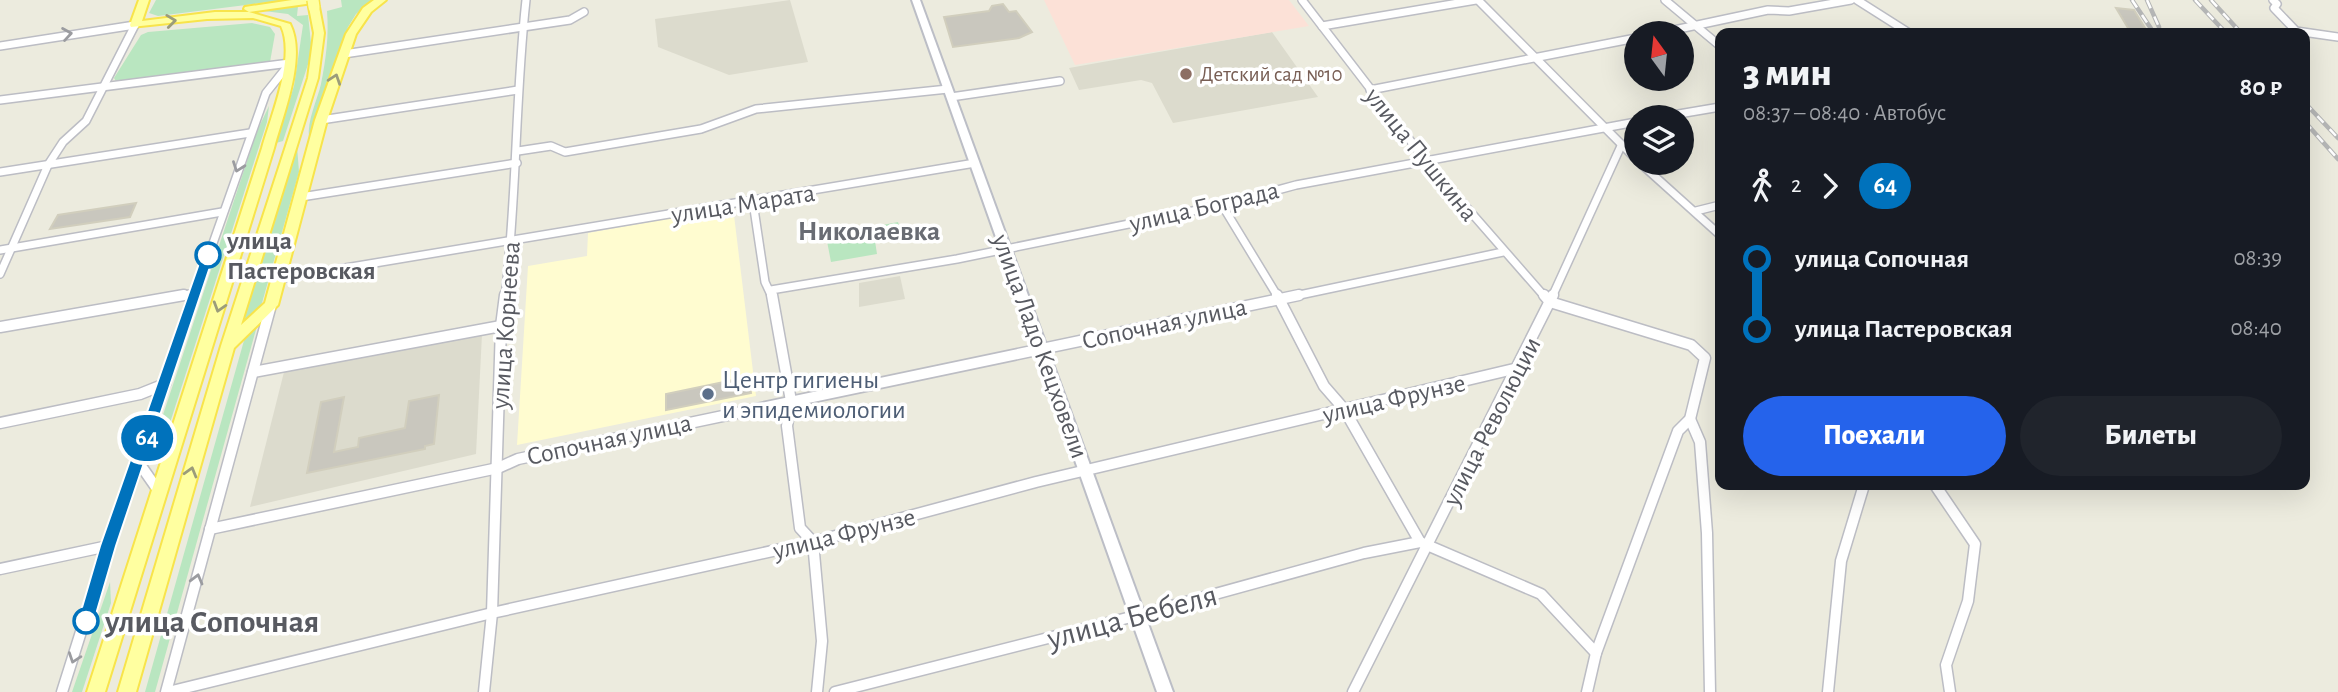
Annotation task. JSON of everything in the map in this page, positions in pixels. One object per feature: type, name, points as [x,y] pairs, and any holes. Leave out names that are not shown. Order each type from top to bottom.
[{"type":"main road","points":[[127,692],[228,346],[302,114],[318,46],[313,2],[135,25],[144,0]]},
{"type":"main road","points":[[228,346],[271,305],[307,167],[344,54],[359,19],[381,0]]},
{"type":"main road","name":"улица Ладо Кецховели","points":[[916,0],[1165,692]]},
{"type":"main road","points":[[96,692],[161,494],[268,148],[290,63],[291,35],[285,23],[254,15],[207,16]]},
{"type":"main road","points":[[302,114],[307,167]]},
{"type":"street","name":"улица Корнеева","points":[[484,692],[492,612],[501,326],[518,151],[518,90],[526,0]]},
{"type":"street","name":"улица Пушкина","points":[[1302,0],[1426,161],[1549,302]]},
{"type":"street","points":[[1322,26],[1477,0],[1624,149]]},
{"type":"street","points":[[1665,0],[1715,42]]},
{"type":"street","points":[[1694,27],[1768,10],[1789,11],[1851,0]]},
{"type":"street","points":[[1857,0],[1901,28]]},
{"type":"street","points":[[2273,0],[2277,4],[2274,8],[2293,28]]},
{"type":"street","points":[[344,54],[570,20],[584,12]]},
{"type":"street","points":[[0,46],[135,25]]},
{"type":"street","points":[[0,274],[48,165],[63,142],[86,121],[135,25]]},
{"type":"street","points":[[2310,33],[2338,37]]},
{"type":"street","points":[[1370,90],[1624,40]]},
{"type":"street","points":[[0,100],[290,63]]},
{"type":"street","points":[[62,692],[108,546],[139,463],[250,133],[266,93],[290,63]]},
{"type":"street","points":[[518,151],[551,146],[565,152],[701,129],[756,109],[1060,81]]},
{"type":"street","points":[[321,120],[442,104],[518,90]]},
{"type":"street","points":[[1694,111],[1715,108]]},
{"type":"street","name":"улица Бограда","points":[[771,290],[909,268],[1222,205],[1296,185],[1624,124]]},
{"type":"street","points":[[0,172],[250,133]]},
{"type":"street","name":"улица Революции","points":[[1353,692],[1425,543],[1518,369],[1605,186],[1621,146]]},
{"type":"street","points":[[301,197],[516,163]]},
{"type":"street","name":"улица Марата","points":[[279,279],[975,163]]},
{"type":"street","points":[[1654,175],[1715,230]]},
{"type":"street","points":[[753,202],[765,282],[771,290],[791,401],[787,426],[800,528],[813,542],[822,641],[817,692]]},
{"type":"street","points":[[1222,205],[1278,299],[1324,386],[1344,409],[1425,543],[1541,594],[1596,653]]},
{"type":"street","points":[[1696,211],[1715,206]]},
{"type":"street","points":[[0,250],[222,212]]},
{"type":"street","name":"Сопочная улица","points":[[210,529],[498,468],[517,459],[1503,252]]},
{"type":"street","points":[[0,327],[195,293]]},
{"type":"street","points":[[1549,302],[1691,345],[1705,358],[1690,419],[1678,432],[1596,653],[1587,692]]},
{"type":"street","points":[[167,692],[271,305]]},
{"type":"street","points":[[253,372],[501,326]]},
{"type":"street","name":"улица Фрунзе","points":[[167,692],[492,612],[813,542],[1087,471],[1518,369]]},
{"type":"street","points":[[0,423],[140,394],[165,384]]},
{"type":"street","points":[[1690,419],[1700,442],[1707,533],[1710,692]]},
{"type":"street","points":[[139,463],[161,494]]},
{"type":"street","points":[[1828,692],[1841,561],[1862,490]]},
{"type":"street","points":[[1938,490],[1975,544],[1968,601],[1946,664],[1950,692]]},
{"type":"street","name":"улица Бебеля","points":[[835,692],[1139,615],[1364,553],[1425,543]]},
{"type":"street","points":[[0,569],[108,546]]},
{"type":"shaded area","points":[[790,0],[808,62],[729,75],[658,47],[655,19]]},
{"type":"shaded area","points":[[1044,0],[1289,0],[1309,26],[1075,65]]},
{"type":"shaded area","name":"Детский сад №10","points":[[1272,32],[1318,97],[1173,123],[1152,83],[1141,80],[1079,90],[1069,68]]},
{"type":"shaded area","points":[[733,207],[756,396],[517,445],[528,266],[587,256],[588,233]]},
{"type":"shaded area","points":[[900,276],[905,299],[859,307],[859,283]]},
{"type":"shaded area","points":[[482,334],[476,454],[250,507],[284,372]]},
{"type":"green space","points":[[156,0],[285,0],[158,16],[149,13]]},
{"type":"green space","points":[[341,0],[373,0],[356,14],[348,27],[309,138],[311,117],[326,57],[327,11],[342,7]]},
{"type":"green space","points":[[298,6],[297,16],[308,15],[312,52],[283,141],[276,143],[294,86],[303,25],[288,14],[264,11]]},
{"type":"green space","points":[[252,23],[270,27],[275,34],[270,62],[117,83],[114,78],[141,35],[148,32]]},
{"type":"green space","points":[[269,106],[267,122],[157,463],[152,448],[257,131]]},
{"type":"green space","points":[[297,146],[299,172],[262,303],[253,316],[241,325]]},
{"type":"green space","points":[[898,222],[902,236],[875,241],[877,254],[831,262],[826,236]]},
{"type":"green space","points":[[257,326],[155,692],[145,692],[245,337]]},
{"type":"green space","points":[[110,582],[111,603],[82,692],[72,692]]},
{"type":"building","points":[[1003,4],[1009,12],[1016,11],[1032,32],[1019,38],[953,47],[944,17],[989,11],[992,6]]},
{"type":"building","points":[[2116,8],[2134,10],[2145,28],[2128,28]]},
{"type":"building","points":[[136,203],[130,217],[50,229],[58,215]]},
{"type":"building","name":"Центр гигиены и эпидемиологии","points":[[748,377],[751,393],[666,410],[666,394]]},
{"type":"building","points":[[439,395],[434,444],[425,446],[425,449],[307,473],[321,402],[344,397],[334,452],[358,447],[359,438],[405,428],[409,401]]},
{"type":"railway","points":[[2132,0],[2151,28]]},
{"type":"railway","points":[[2147,0],[2159,27]]},
{"type":"railway","points":[[2195,0],[2221,28]]},
{"type":"railway","points":[[2211,0],[2236,28]]},
{"type":"railway","points":[[2310,108],[2338,138]]},
{"type":"railway","points":[[2310,128],[2338,159]]},
{"type":"bus line","name":"64","points":[[86,621],[108,546],[139,463],[208,255]]},
{"type":"place","name":"Детский сад №10","points":[[1186,74]]},
{"type":"place","name":"улица Пастеровская","points":[[208,255]]},
{"type":"place","name":"Центр гигиены и эпидемиологии","points":[[708,394]]},
{"type":"place","name":"улица Сопочная","points":[[86,621]]},
{"type":"district","name":"Николаевка","points":[[869,230]]}]
